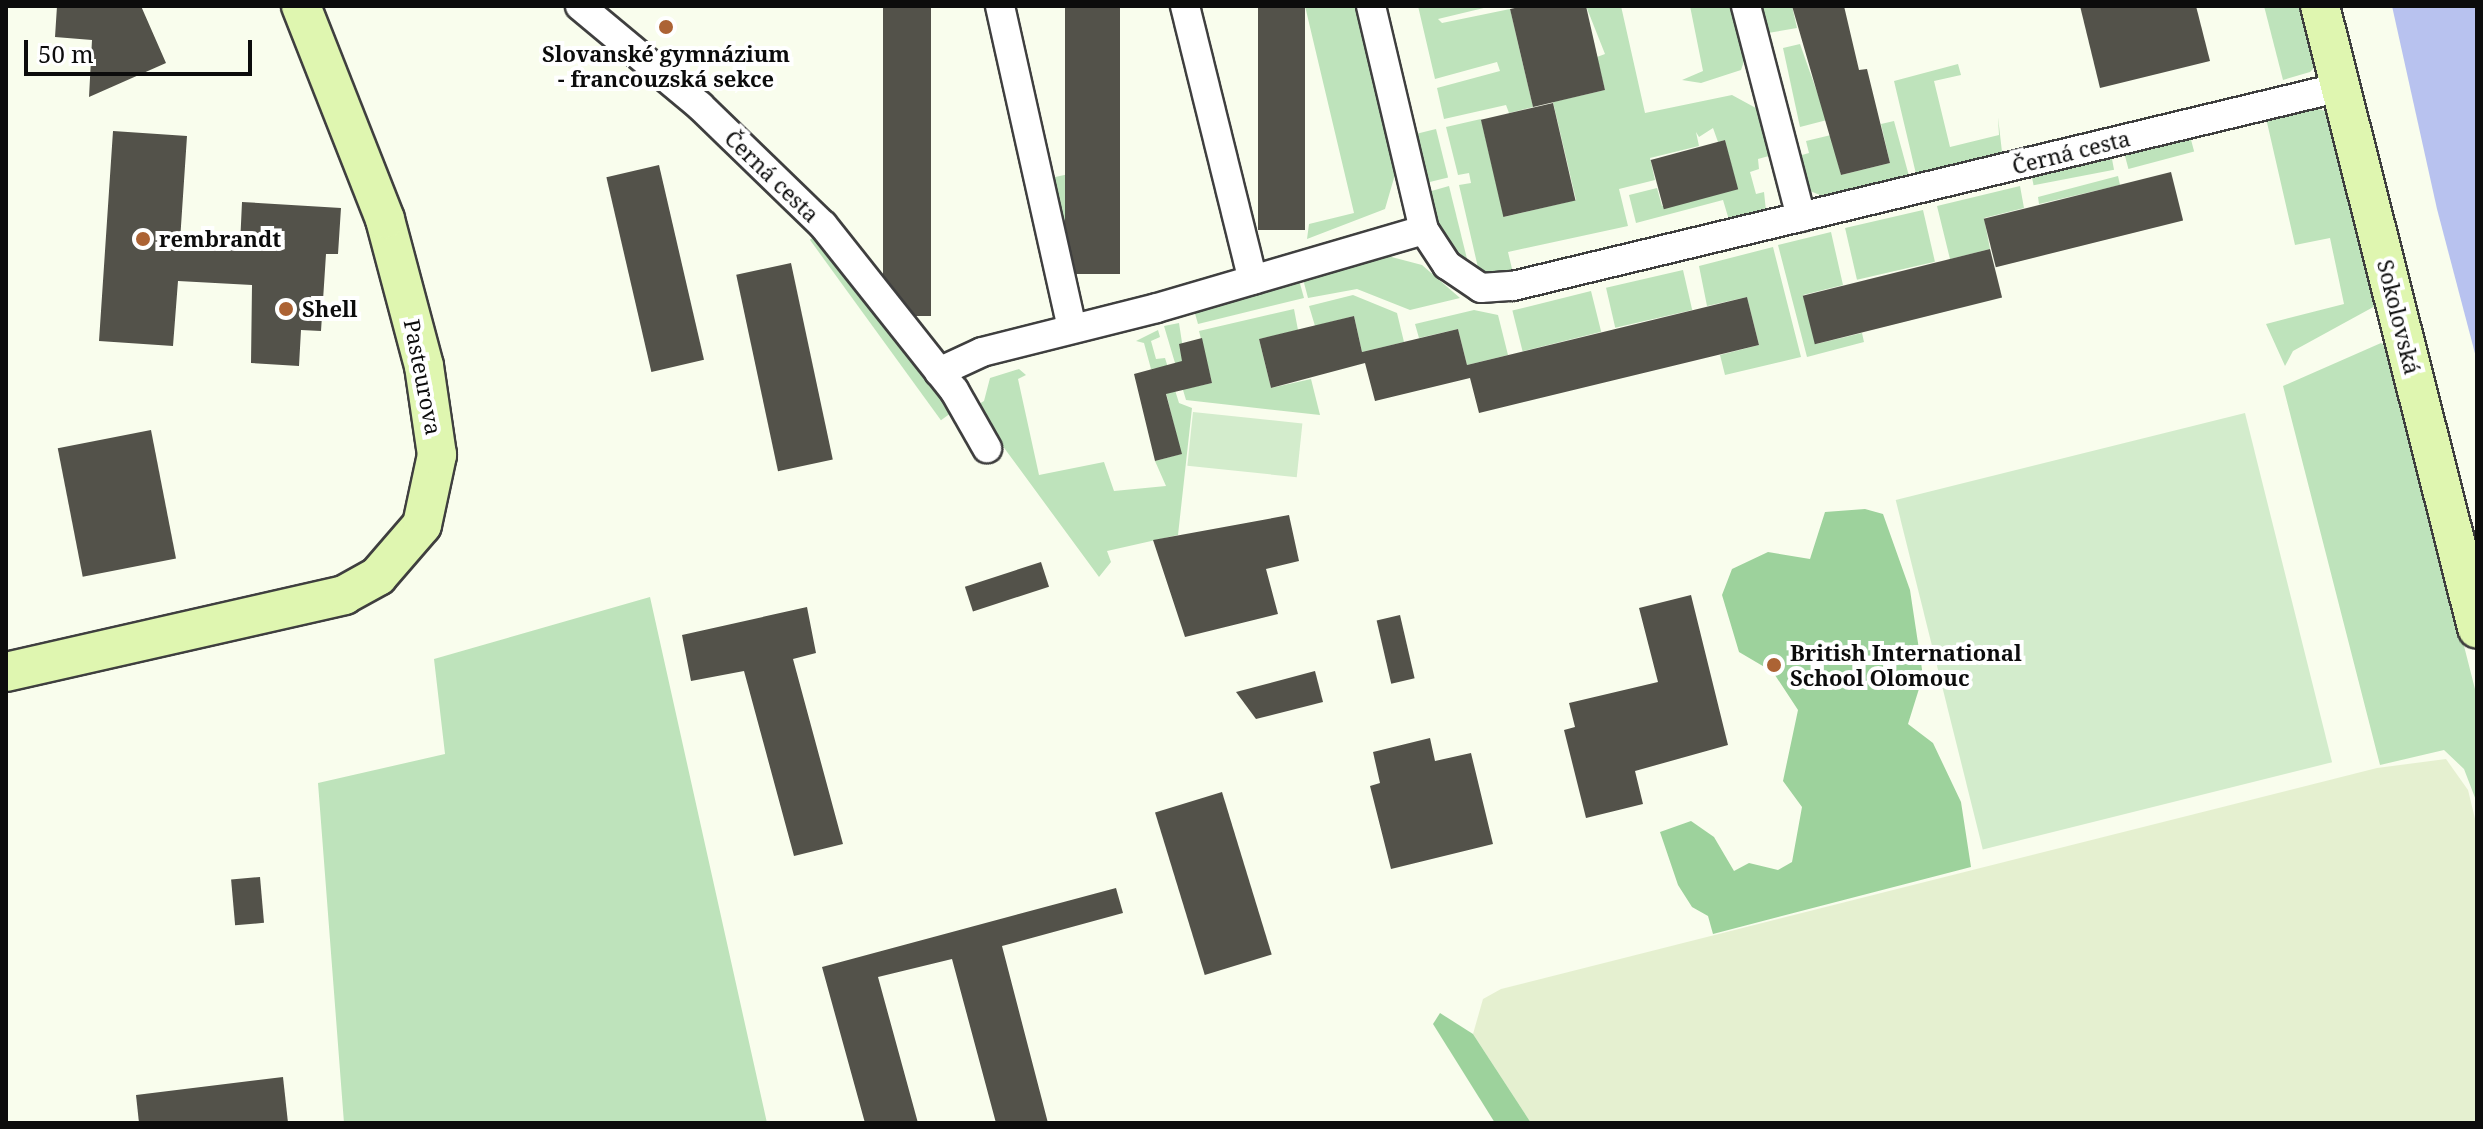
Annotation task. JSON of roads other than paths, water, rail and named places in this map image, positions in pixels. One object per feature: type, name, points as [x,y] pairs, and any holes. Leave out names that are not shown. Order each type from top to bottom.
[{"type":"main road","name":"Pasteurova","points":[[6,672],[344,595],[403,553],[430,501],[435,420],[406,294],[363,154],[301,6]]},
{"type":"main road","name":"Sokolovská","points":[[2320,6],[2477,628]]},
{"type":"street","name":"Černá cesta","points":[[580,6],[700,106],[823,225],[939,372],[987,448]]},
{"type":"street","points":[[1000,6],[1072,328]]},
{"type":"street","points":[[1185,6],[1253,280]]},
{"type":"street","name":"Černá cesta","points":[[1371,6],[1424,230],[1434,251],[1461,278],[1499,289],[2341,87]]},
{"type":"street","points":[[1746,6],[1801,217]]},
{"type":"street","points":[[939,372],[982,352],[1253,280],[1424,230]]},
{"type":"water","points":[[2392,6],[2477,6],[2477,361],[2437,209]]},
{"type":"place","name":"Slovanské gymnázium - francouzská sekce","points":[[666,27]]},
{"type":"place","name":"rembrandt","points":[[143,239]]},
{"type":"place","name":"Shell","points":[[286,309]]},
{"type":"place","name":"British International School Olomouc","points":[[1774,665]]}]
